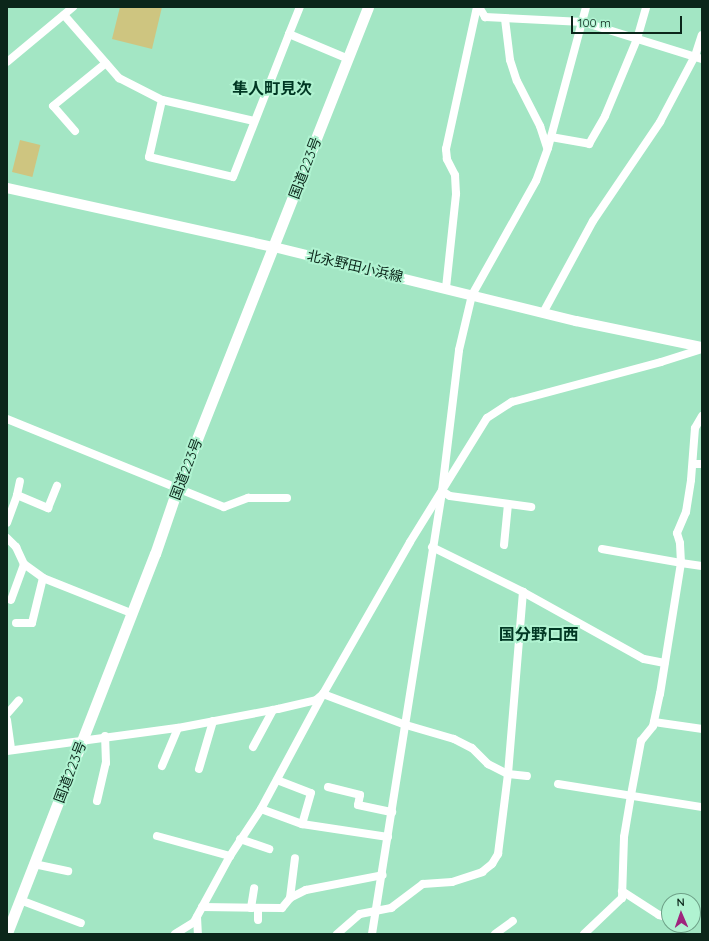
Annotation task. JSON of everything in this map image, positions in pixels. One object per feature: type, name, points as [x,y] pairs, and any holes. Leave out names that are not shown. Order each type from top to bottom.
[{"type":"highway","name":"国道223号","points":[[7,933],[131,613],[178,487],[274,247],[346,58],[368,7]]},
{"type":"main road","name":"北永野田小浜線","points":[[7,188],[274,247],[543,312],[702,348]]},
{"type":"street","points":[[7,62],[73,7]]},
{"type":"street","points":[[162,100],[149,157],[233,177],[300,7]]},
{"type":"street","points":[[478,7],[485,16],[505,19],[583,22],[698,58]]},
{"type":"street","points":[[446,288],[456,194],[455,175],[447,159],[446,149],[478,7]]},
{"type":"street","points":[[372,934],[383,876],[432,546],[442,491],[459,350],[472,295],[536,181],[548,148],[586,7]]},
{"type":"street","points":[[550,137],[589,144],[605,116],[637,39],[646,7]]},
{"type":"street","points":[[64,15],[119,78],[162,100],[254,122]]},
{"type":"street","points":[[505,19],[510,60],[516,81],[540,126],[548,148]]},
{"type":"street","points":[[289,34],[346,58]]},
{"type":"street","points":[[543,312],[593,221],[660,122],[698,58],[702,35]]},
{"type":"street","points":[[75,131],[53,106],[106,63]]},
{"type":"street","points":[[175,934],[194,922],[240,839],[261,809],[323,694],[480,426],[498,409],[547,391],[644,366],[702,348]]},
{"type":"street","points":[[584,934],[622,898],[624,837],[641,740],[654,722],[665,663],[681,563],[680,542],[677,533],[686,512],[698,464],[695,428],[702,416]]},
{"type":"street","points":[[7,420],[178,487],[224,507],[248,498],[287,498]]},
{"type":"street","points":[[7,523],[17,495],[20,481]]},
{"type":"street","points":[[17,495],[48,508],[57,486]]},
{"type":"street","points":[[442,491],[450,496],[531,507]]},
{"type":"street","points":[[504,545],[508,504]]},
{"type":"street","points":[[7,538],[16,547],[24,564],[43,578],[131,613]]},
{"type":"street","points":[[432,546],[523,592],[644,658],[665,663]]},
{"type":"street","points":[[602,549],[702,566]]},
{"type":"street","points":[[11,600],[24,564]]},
{"type":"street","points":[[16,623],[32,623],[43,578]]},
{"type":"street","points":[[337,934],[360,914],[390,908],[423,884],[431,881],[452,882],[469,878],[492,864],[498,854],[508,774],[523,592]]},
{"type":"street","points":[[7,720],[9,750],[105,736],[178,728],[273,710],[316,700],[323,694]]},
{"type":"street","points":[[323,694],[406,725],[454,739],[472,748],[488,764],[508,774],[527,776]]},
{"type":"street","points":[[7,714],[19,700]]},
{"type":"street","points":[[253,747],[273,710]]},
{"type":"street","points":[[199,769],[213,721]]},
{"type":"street","points":[[654,722],[702,729]]},
{"type":"street","points":[[162,766],[178,728]]},
{"type":"street","points":[[97,801],[106,763],[105,736]]},
{"type":"street","points":[[277,780],[311,793],[302,824]]},
{"type":"street","points":[[558,784],[702,807]]},
{"type":"street","points":[[328,787],[343,787],[360,795],[358,805],[392,812]]},
{"type":"street","points":[[261,809],[302,824],[388,837]]},
{"type":"street","points":[[157,836],[230,856]]},
{"type":"street","points":[[240,839],[269,849]]},
{"type":"street","points":[[290,898],[296,858]]},
{"type":"street","points":[[34,864],[68,871]]},
{"type":"street","points":[[202,907],[282,908],[290,898],[306,890],[383,876]]},
{"type":"street","points":[[254,888],[255,908],[258,920]]},
{"type":"street","points":[[622,891],[661,916]]},
{"type":"street","points":[[20,900],[81,923]]},
{"type":"street","points":[[197,916],[198,934]]},
{"type":"street","points":[[495,934],[513,921]]},
{"type":"shaded area","points":[[120,7],[162,7],[152,49],[112,39]]},
{"type":"shaded area","points":[[20,140],[40,145],[32,177],[12,172]]},
{"type":"district","name":"隼人町見次","points":[[272,88]]},
{"type":"district","name":"国分野口西","points":[[539,634]]}]
